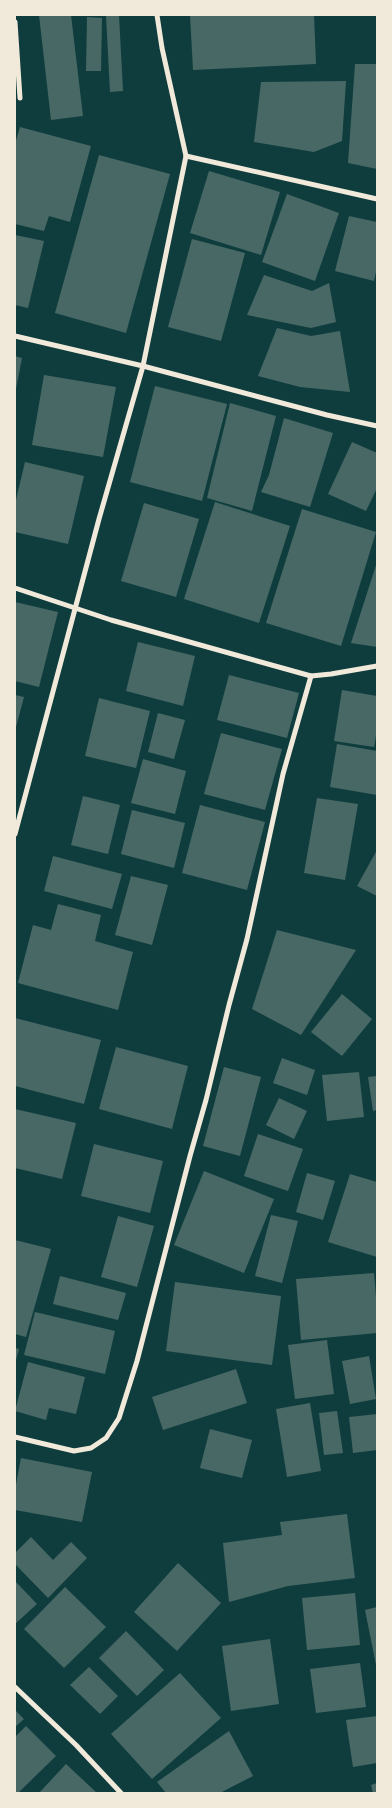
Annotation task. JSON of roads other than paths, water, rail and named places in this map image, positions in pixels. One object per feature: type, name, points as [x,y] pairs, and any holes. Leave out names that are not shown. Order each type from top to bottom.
[{"type":"street","points":[[15,834],[75,607],[143,366],[186,156],[162,48],[157,15]]},
{"type":"street","points":[[15,22],[20,98]]},
{"type":"street","points":[[186,156],[377,199]]},
{"type":"street","points":[[15,336],[143,366],[327,415],[377,426]]},
{"type":"street","points":[[15,588],[111,620],[311,676],[377,666]]},
{"type":"street","points":[[15,1437],[74,1451],[91,1448],[106,1438],[119,1418],[137,1361],[206,1100],[228,1005],[247,939],[283,774],[311,676]]},
{"type":"street","points":[[15,1687],[76,1745],[121,1793]]}]
